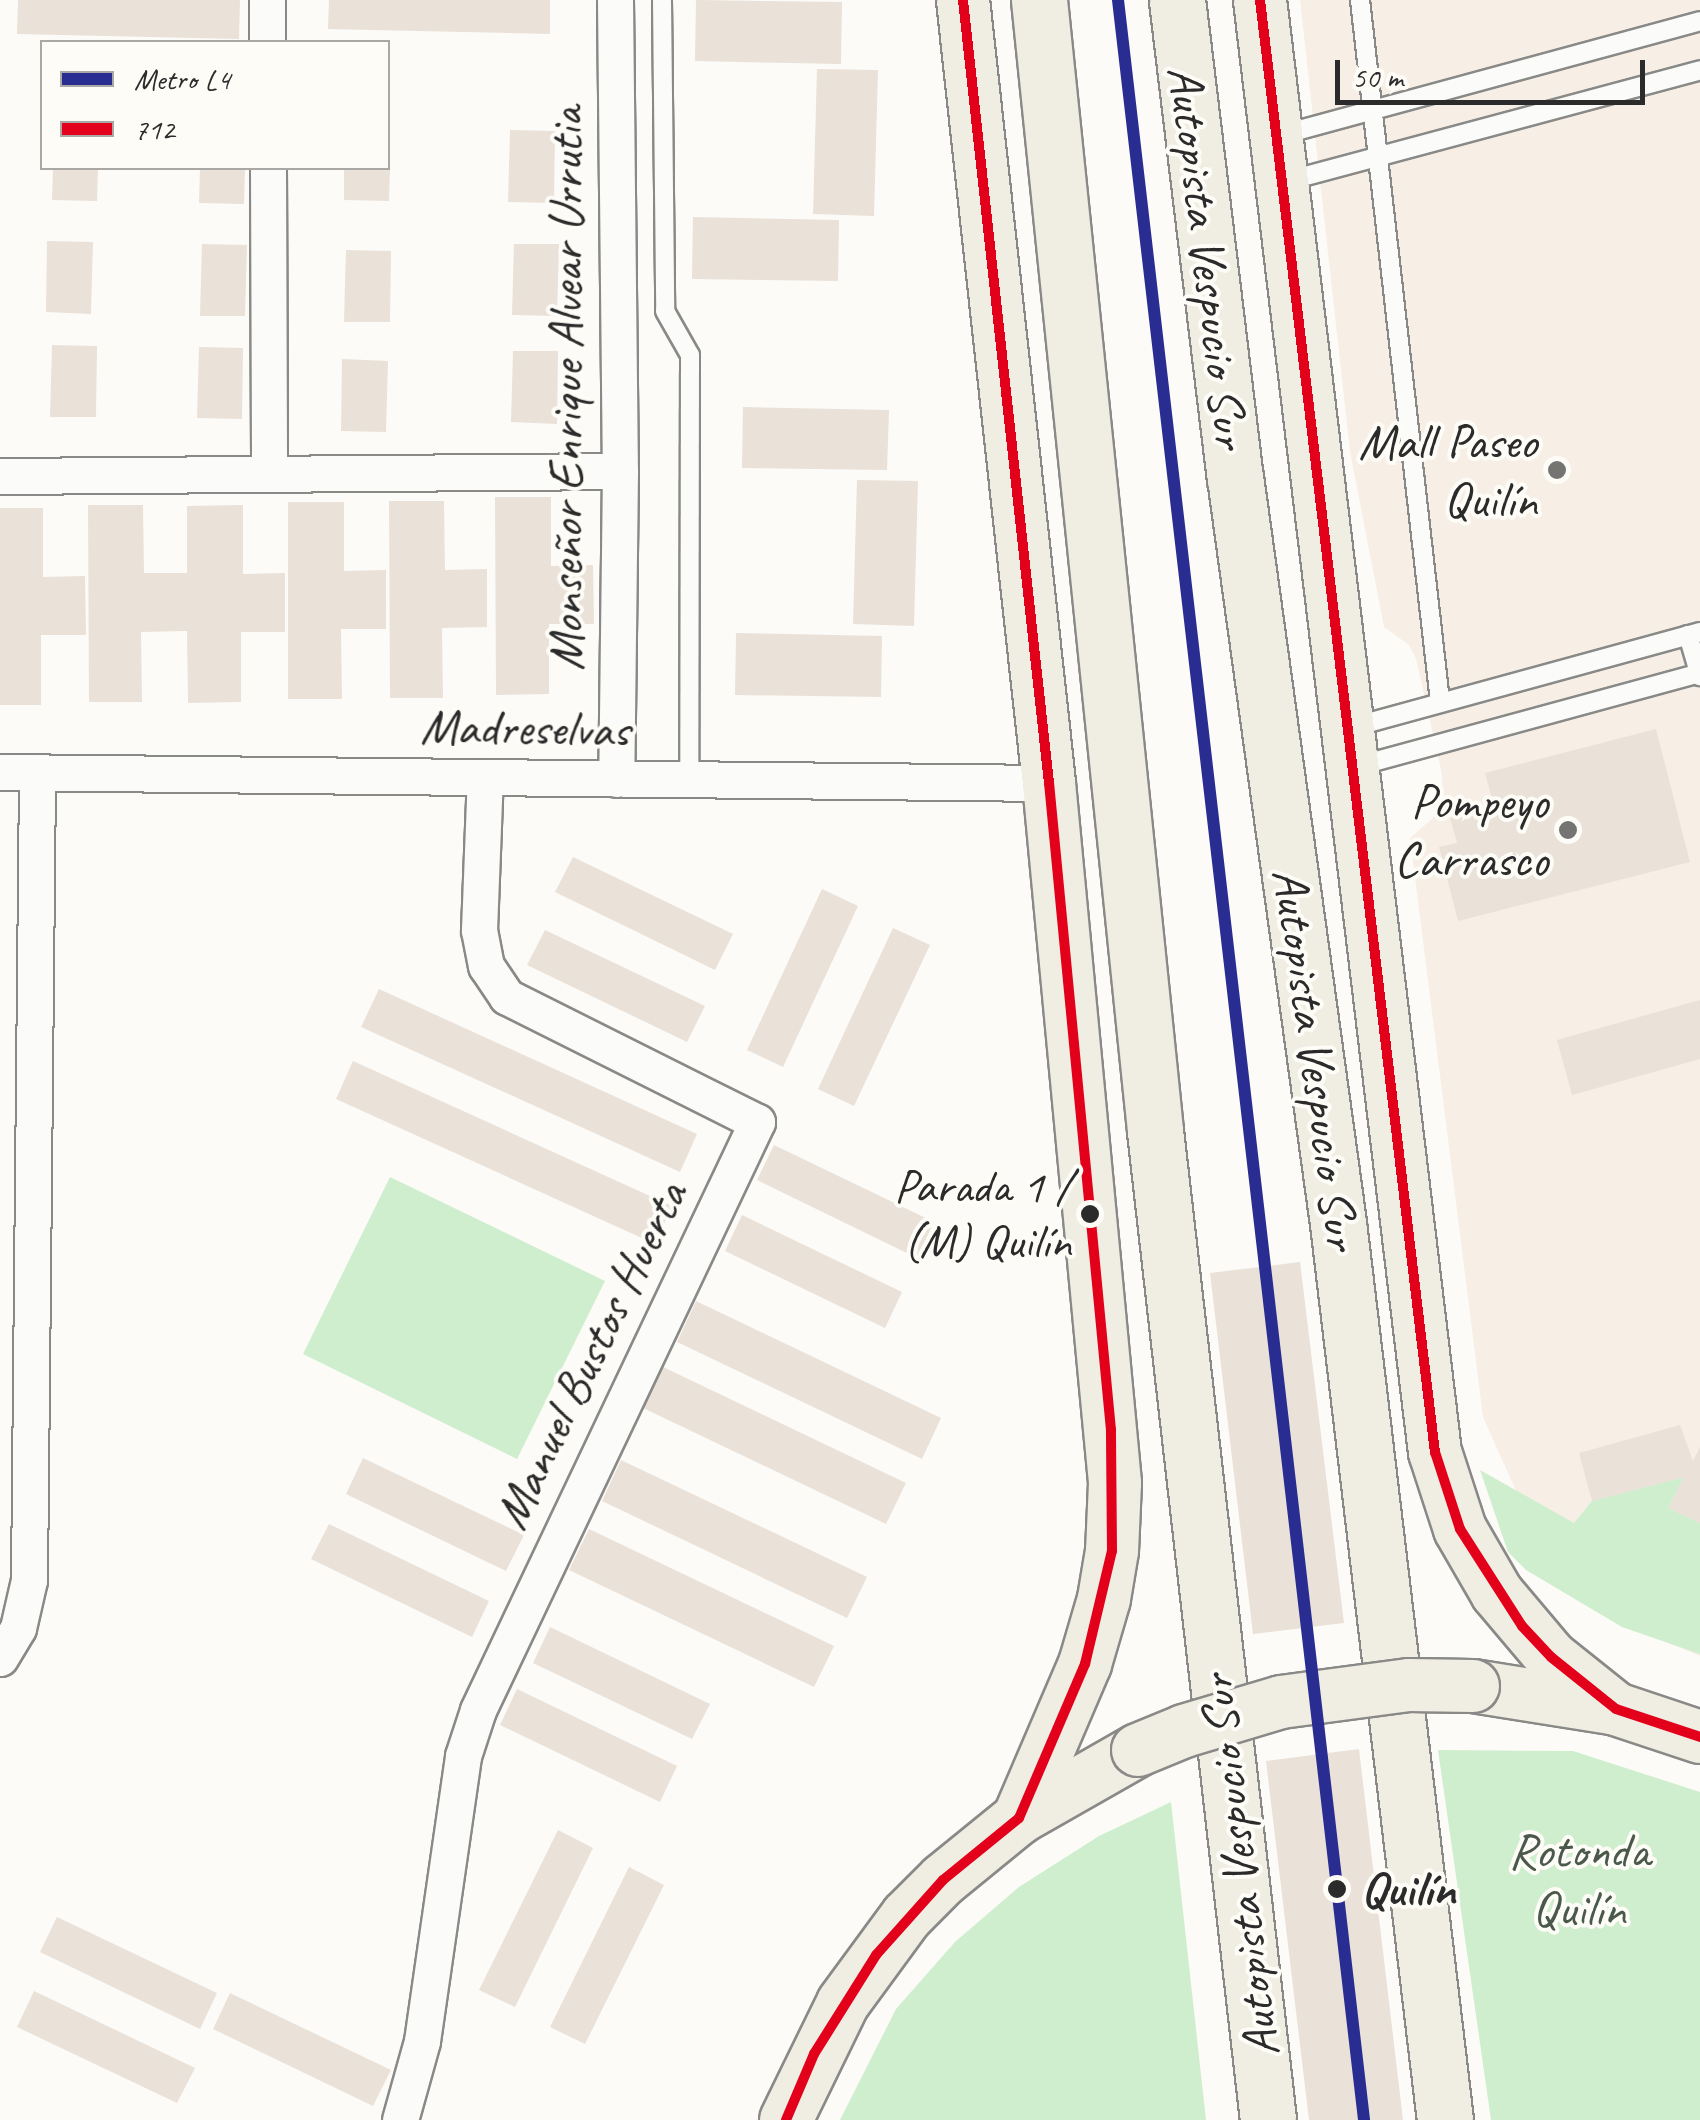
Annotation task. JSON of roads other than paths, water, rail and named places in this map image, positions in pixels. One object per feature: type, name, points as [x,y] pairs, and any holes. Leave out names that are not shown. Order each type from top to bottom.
[{"type":"highway","name":"Autopista Vespucio Sur","points":[[1040,0],[1155,1131],[1268,2120]]},
{"type":"highway","name":"Autopista Vespucio Sur","points":[[1177,0],[1233,458],[1338,1223],[1444,2120]]},
{"type":"main road","points":[[963,0],[1049,783],[1115,1513],[1104,1598],[1085,1664],[1019,1818]]},
{"type":"main road","points":[[1260,0],[1428,1405],[1447,1495],[1477,1562],[1522,1626],[1582,1685],[1616,1709]]},
{"type":"main road","points":[[786,2120],[814,2054],[876,1955],[943,1880],[1019,1818],[1138,1750],[1184,1730],[1282,1702],[1393,1687],[1473,1686],[1616,1709],[1700,1738]]},
{"type":"street","points":[[267,0],[267,40]]},
{"type":"street","name":"Monseñor Enrique Alvear Urrutia","points":[[615,0],[620,471],[616,778]]},
{"type":"street","points":[[268,170],[269,474]]},
{"type":"street","points":[[0,476],[620,471]]},
{"type":"street","name":"Madreselvas","points":[[0,772],[1049,783]]},
{"type":"street","points":[[4,1646],[23,1615],[30,1580],[37,772]]},
{"type":"street","name":"Manuel Bustos Huerta","points":[[400,2120],[422,2041],[463,1756],[478,1710],[757,1122],[507,997],[486,966],[480,930],[484,778]]},
{"type":"lane","points":[[662,0],[665,312],[690,356],[689,779]]},
{"type":"lane","points":[[1360,0],[1440,701]]},
{"type":"lane","points":[[1280,159],[1371,109],[1700,21]]},
{"type":"lane","points":[[1280,159],[1377,157],[1700,70]]},
{"type":"lane","points":[[1694,633],[1700,674],[1347,749],[1440,701],[1694,633]]},
{"type":"metro line","name":"L4","points":[[1118,0],[1364,2120]]},
{"type":"place","name":"Mall Paseo Quilín","points":[[1557,470]]},
{"type":"place","name":"Pompeyo Carrasco","points":[[1568,830]]},
{"type":"place","name":"Parada 1 / (M) Quilín","points":[[1090,1214]]},
{"type":"place","name":"Quilín","points":[[1337,1889]]},
{"type":"park label","name":"Rotonda Quilín","points":[[1579,1879]]}]
